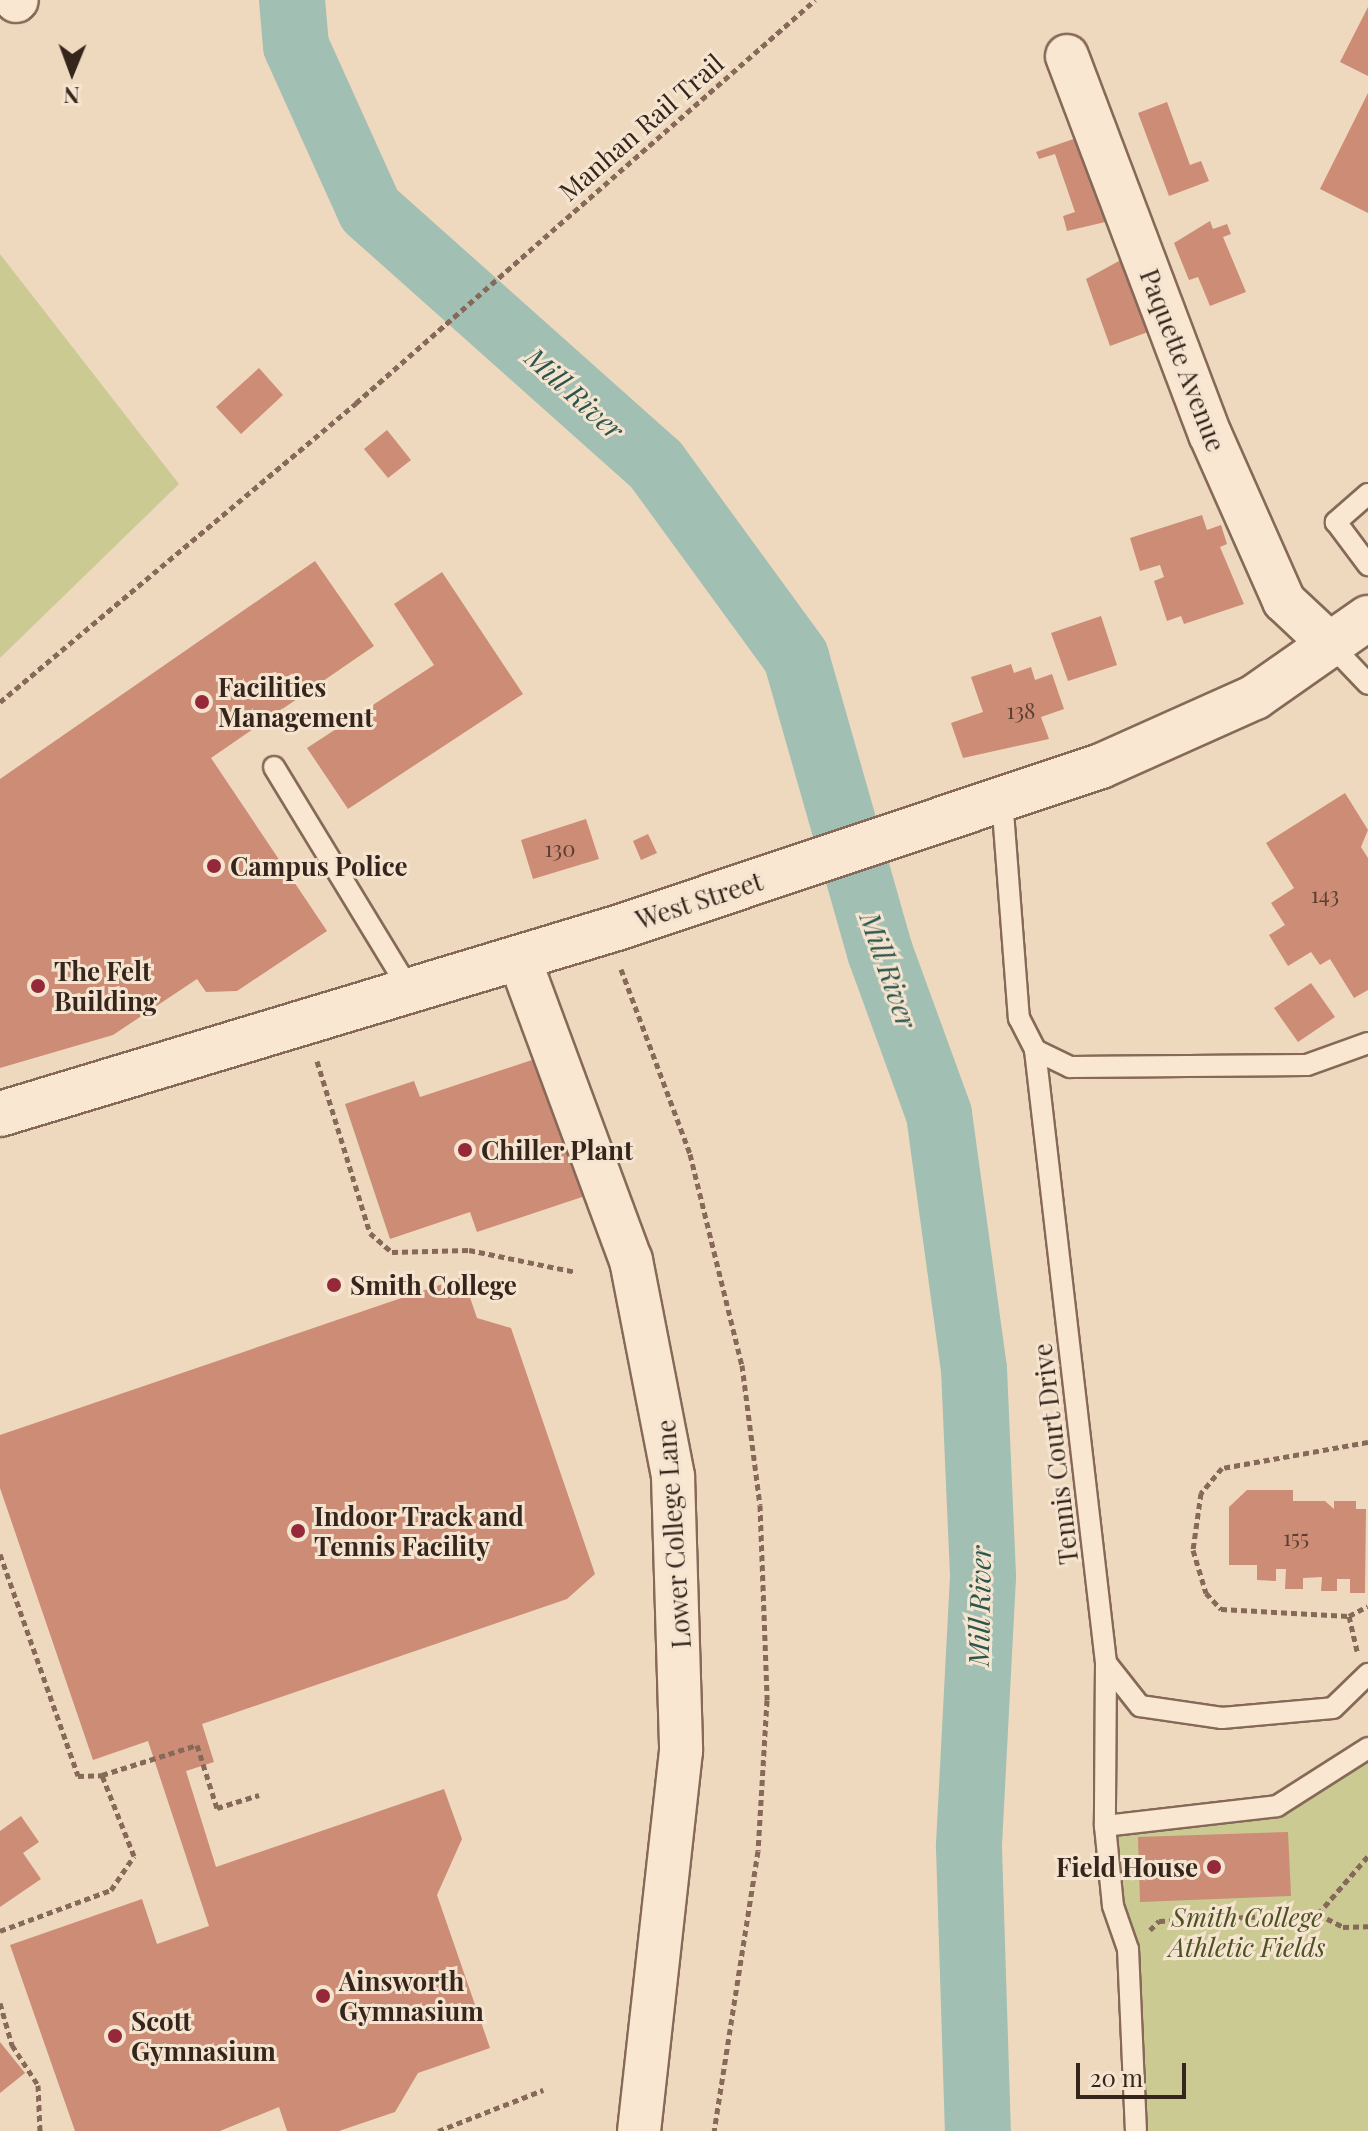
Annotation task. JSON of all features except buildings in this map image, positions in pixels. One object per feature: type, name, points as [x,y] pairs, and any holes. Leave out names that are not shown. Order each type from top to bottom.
[{"type":"main road","name":"West Street","points":[[0,1114],[519,958],[1002,799],[1203,724],[1332,646],[1368,618]]},
{"type":"street","name":"Paquette Avenue","points":[[1067,56],[1210,434],[1284,601],[1332,646]]},
{"type":"street","name":"Lower College Lane","points":[[519,958],[631,1260],[673,1476],[681,1751],[639,2131]]},
{"type":"lane","points":[[1368,494],[1336,522],[1368,565]]},
{"type":"lane","points":[[1332,646],[1368,684]]},
{"type":"lane","points":[[274,767],[410,991]]},
{"type":"lane","name":"Tennis Court Drive","points":[[1002,799],[1019,1018],[1035,1050],[1106,1663],[1105,1826],[1113,1906],[1128,1949],[1136,2131]]},
{"type":"lane","points":[[1035,1050],[1070,1067],[1307,1065],[1368,1043]]},
{"type":"lane","points":[[1106,1663],[1140,1706],[1222,1718],[1333,1708],[1368,1674]]},
{"type":"lane","points":[[1105,1826],[1277,1806],[1368,1748]]},
{"type":"path","name":"Manhan Rail Trail","points":[[0,702],[356,403],[815,0]]},
{"type":"path","points":[[621,969],[690,1154],[742,1365],[760,1505],[767,1700],[758,1851],[714,2131]]},
{"type":"path","points":[[314,1049],[370,1233],[392,1252],[469,1250],[576,1272]]},
{"type":"path","points":[[1368,1442],[1222,1468],[1201,1493],[1193,1550],[1206,1593],[1221,1609],[1349,1616],[1368,1606]]},
{"type":"path","points":[[0,1554],[78,1776],[102,1775],[197,1745],[217,1808],[259,1795]]},
{"type":"path","points":[[0,1931],[111,1890],[134,1856],[102,1775]]},
{"type":"path","points":[[1318,1914],[1368,1856]]},
{"type":"path","points":[[1128,1949],[1159,1921],[1318,1914],[1343,1927],[1368,1926]]},
{"type":"path","points":[[0,2003],[12,2045],[38,2085],[40,2131]]},
{"type":"path","points":[[438,2131],[543,2090]]},
{"type":"green space","points":[[0,254],[179,484],[0,658]]},
{"type":"green space","name":"Smith College Athletic Fields","points":[[1368,1748],[1368,2131],[1136,2131],[1128,1949],[1105,1826],[1277,1806]]},
{"type":"waterway","name":"Mill River","points":[[292,0],[296,46],[370,210],[656,465],[796,657],[880,952],[939,1114],[974,1369],[983,1577],[969,1848],[978,2131]]},
{"type":"place","name":"Facilities Management","points":[[202,702]]},
{"type":"place","name":"Campus Police","points":[[214,866]]},
{"type":"place","name":"The Felt Building","points":[[38,986]]},
{"type":"place","name":"Chiller Plant","points":[[465,1150]]},
{"type":"place","name":"Smith College","points":[[334,1285]]},
{"type":"place","name":"Indoor Track and Tennis Facility","points":[[298,1531]]},
{"type":"place","name":"Field House","points":[[1214,1867]]},
{"type":"place","name":"Ainsworth Gymnasium","points":[[323,1996]]},
{"type":"place","name":"Scott Gymnasium","points":[[115,2036]]}]
